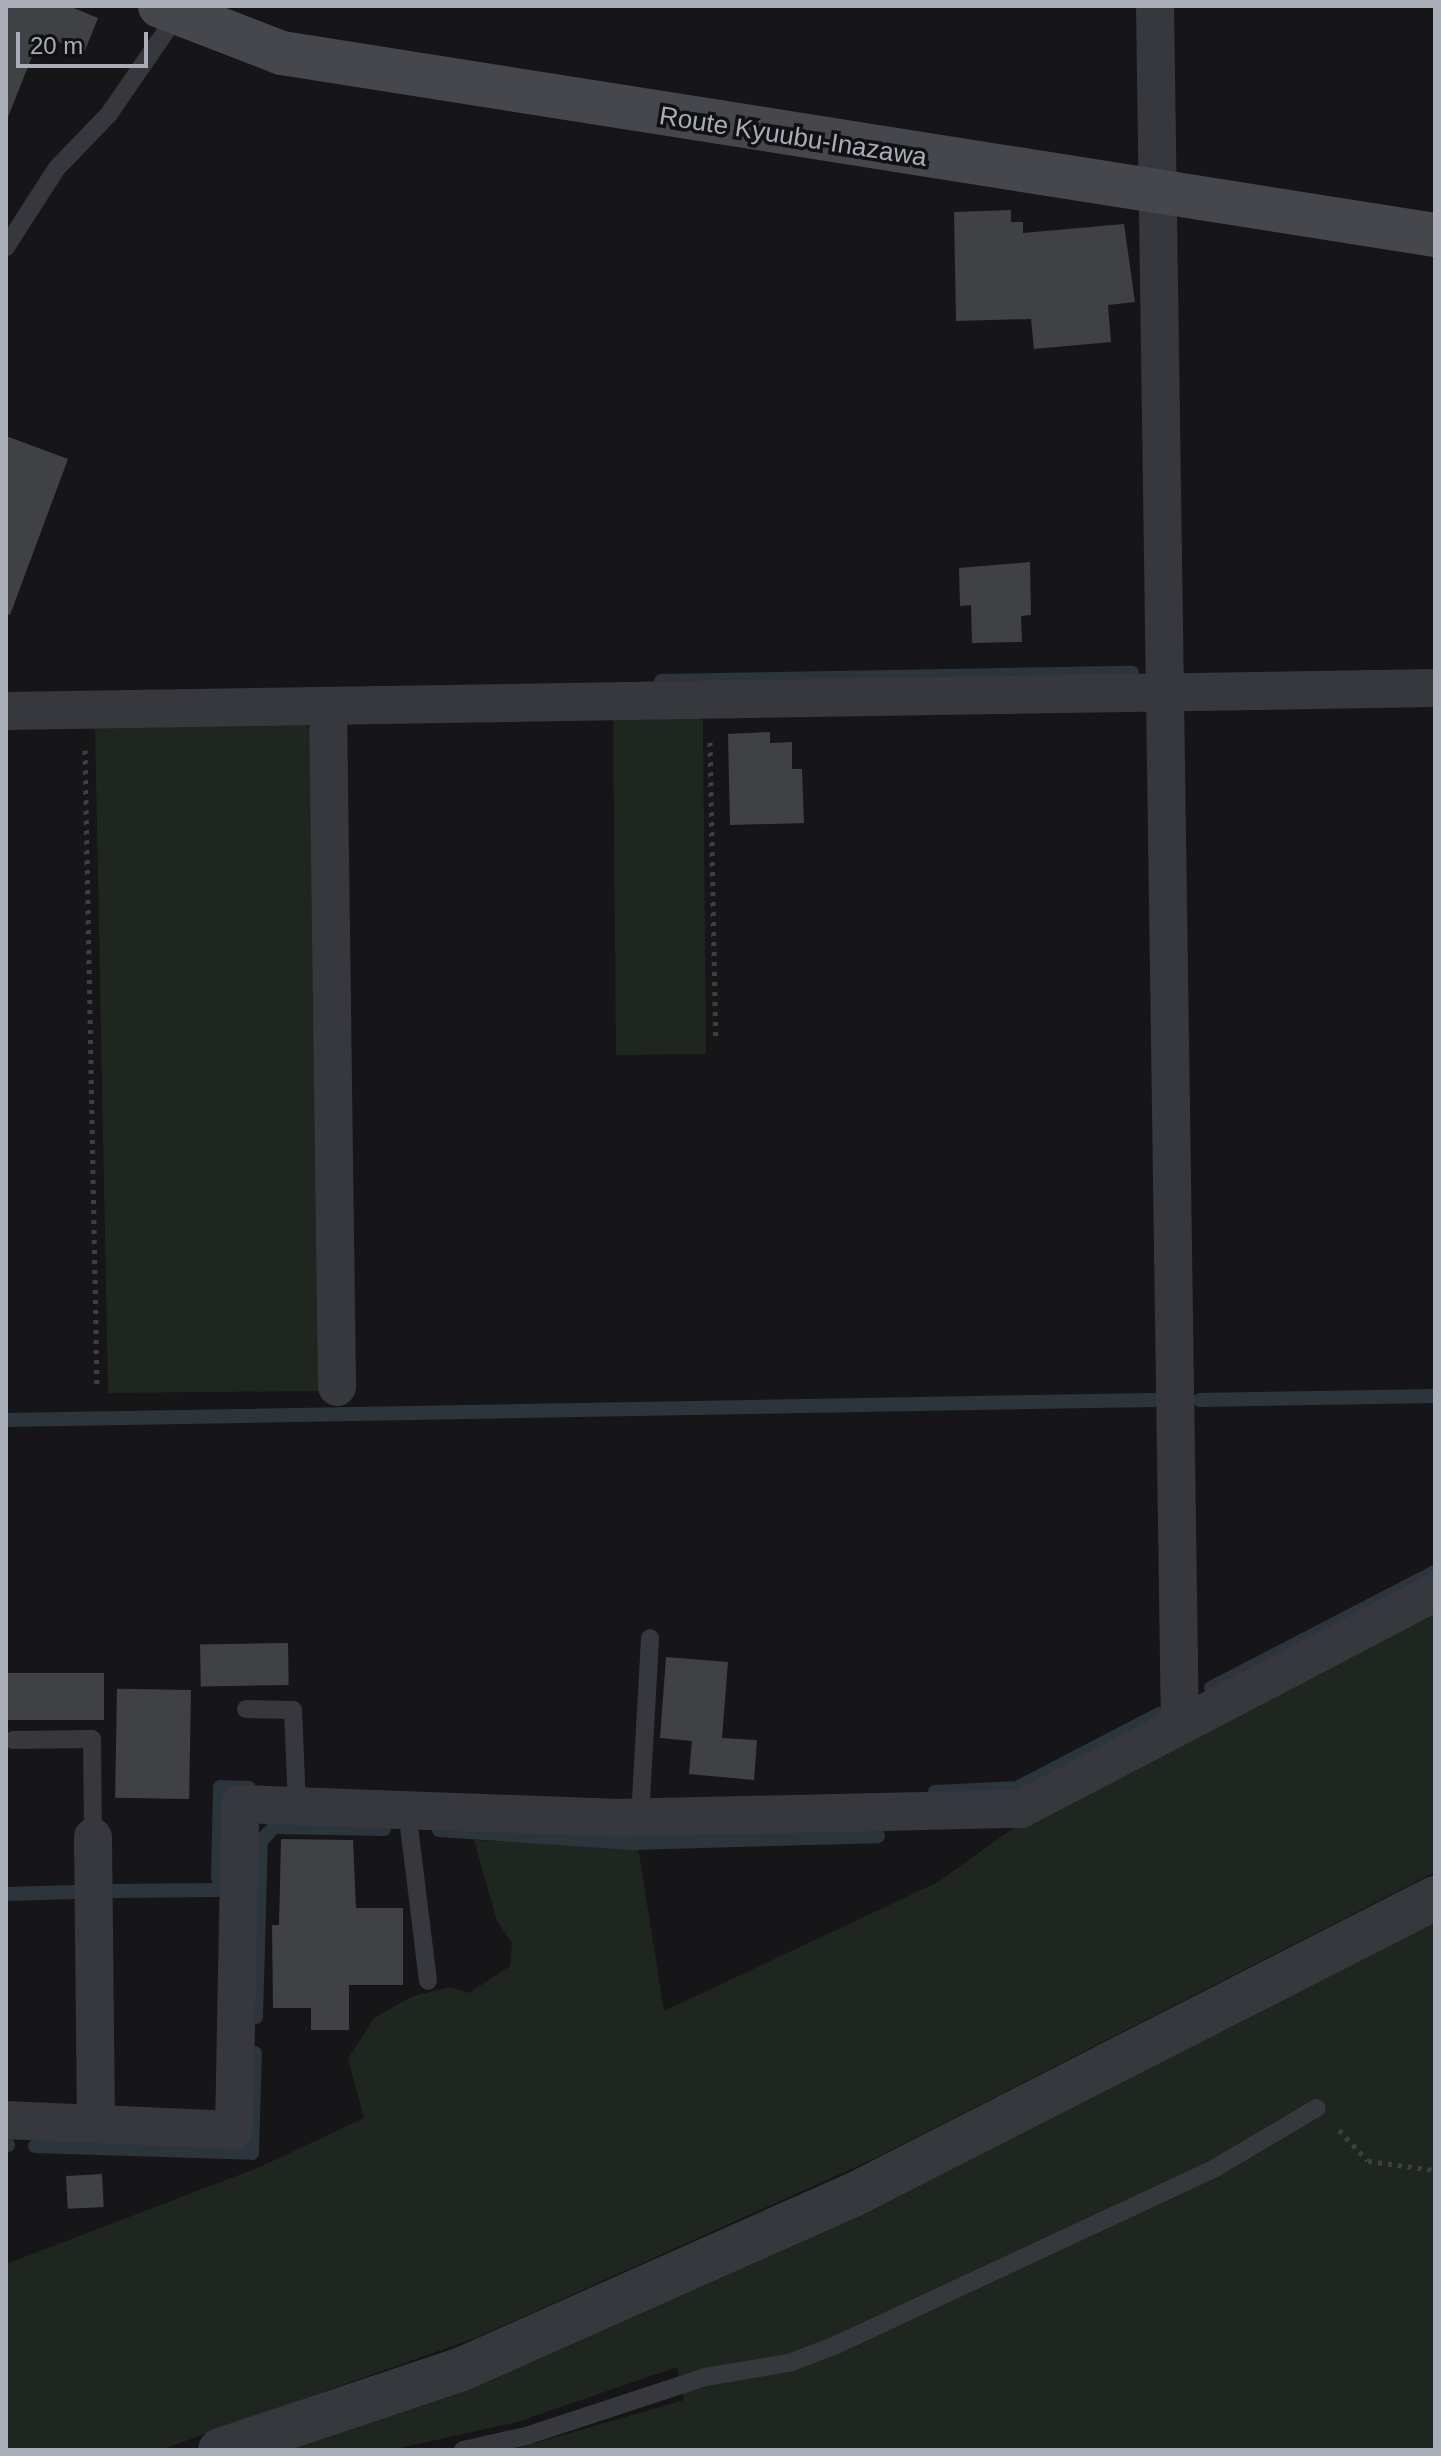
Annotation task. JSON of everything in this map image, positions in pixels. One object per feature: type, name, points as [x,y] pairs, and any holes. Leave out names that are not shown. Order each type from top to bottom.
[{"type":"main road","name":"Route Kyuubu-Inazawa","points":[[170,9],[282,53],[1435,235]]},
{"type":"street","points":[[1155,6],[1180,1722]]},
{"type":"street","points":[[6,711],[1435,688]]},
{"type":"street","points":[[328,706],[337,1387]]},
{"type":"street","points":[[6,2120],[234,2130],[240,1804],[640,1818],[1021,1809],[1180,1722],[1435,1593]]},
{"type":"street","points":[[93,1837],[96,2124]]},
{"type":"street","points":[[220,2450],[462,2369],[859,2192],[1435,1898]]},
{"type":"lane","points":[[6,247],[57,168],[109,114],[170,9]]},
{"type":"lane","points":[[640,1818],[650,1638]]},
{"type":"lane","points":[[246,1709],[293,1710],[297,1805]]},
{"type":"lane","points":[[13,1740],[92,1739],[93,1837]]},
{"type":"lane","points":[[407,1810],[428,1981]]},
{"type":"lane","points":[[463,2450],[526,2436],[705,2377],[789,2363],[836,2345],[1215,2168],[1317,2108]]},
{"type":"path","points":[[709,700],[716,1041]]},
{"type":"path","points":[[84,710],[97,1389]]},
{"type":"path","points":[[1317,2108],[1368,2161],[1435,2170]]},
{"type":"shaded area","points":[[696,715],[703,721],[706,1054],[616,1055],[613,716]]},
{"type":"shaded area","points":[[300,721],[313,731],[322,1391],[108,1393],[95,726]]},
{"type":"shaded area","points":[[1435,1611],[1435,1872],[876,2158],[478,2337],[160,2450],[6,2450],[6,2264],[260,2167],[364,2118],[348,2059],[374,2018],[413,1996],[451,1987],[469,1993],[510,1966],[512,1943],[497,1921],[474,1840],[638,1847],[664,2011],[938,1882],[1033,1814]]},
{"type":"shaded area","points":[[1435,1921],[1435,2450],[511,2450],[684,2400],[677,2367],[517,2422],[391,2450],[283,2450],[833,2225]]},
{"type":"building","points":[[6,6],[69,6],[98,18],[84,53],[41,34],[8,117]]},
{"type":"building","points":[[1011,210],[1011,222],[1023,222],[1023,233],[1124,224],[1135,302],[1108,305],[1111,342],[1034,349],[1031,319],[956,321],[954,212]]},
{"type":"building","points":[[6,436],[68,459],[10,615],[6,614]]},
{"type":"building","points":[[1030,562],[1031,615],[1021,616],[1022,642],[972,643],[971,605],[960,606],[959,568]]},
{"type":"building","points":[[770,732],[770,743],[792,742],[792,769],[802,769],[804,823],[730,825],[728,734]]},
{"type":"building","points":[[288,1643],[289,1685],[201,1687],[200,1645]]},
{"type":"building","points":[[666,1657],[728,1662],[722,1738],[757,1740],[754,1780],[689,1774],[692,1741],[660,1738]]},
{"type":"building","points":[[6,1673],[104,1673],[104,1720],[6,1720]]},
{"type":"building","points":[[117,1689],[191,1690],[189,1799],[115,1798]]},
{"type":"building","points":[[281,1839],[353,1840],[356,1908],[403,1908],[403,1985],[349,1985],[349,2030],[311,2030],[311,2008],[273,2008],[272,1925],[279,1925]]},
{"type":"building","points":[[102,2174],[104,2207],[68,2209],[66,2176]]},
{"type":"waterway","points":[[661,681],[1132,673]]},
{"type":"waterway","points":[[1200,1400],[1435,1396]]},
{"type":"waterway","points":[[6,1420],[1154,1400]]},
{"type":"waterway","points":[[1211,1688],[1435,1572]]},
{"type":"waterway","points":[[935,1792],[1017,1788],[1159,1714]]},
{"type":"waterway","points":[[218,1878],[220,1787],[249,1788]]},
{"type":"waterway","points":[[256,2017],[261,1841],[274,1827],[384,1829]]},
{"type":"waterway","points":[[439,1830],[632,1843],[878,1836]]},
{"type":"waterway","points":[[115,1891],[217,1890]]},
{"type":"waterway","points":[[6,1894],[75,1892]]},
{"type":"waterway","points":[[35,2146],[252,2153],[255,2053]]}]
